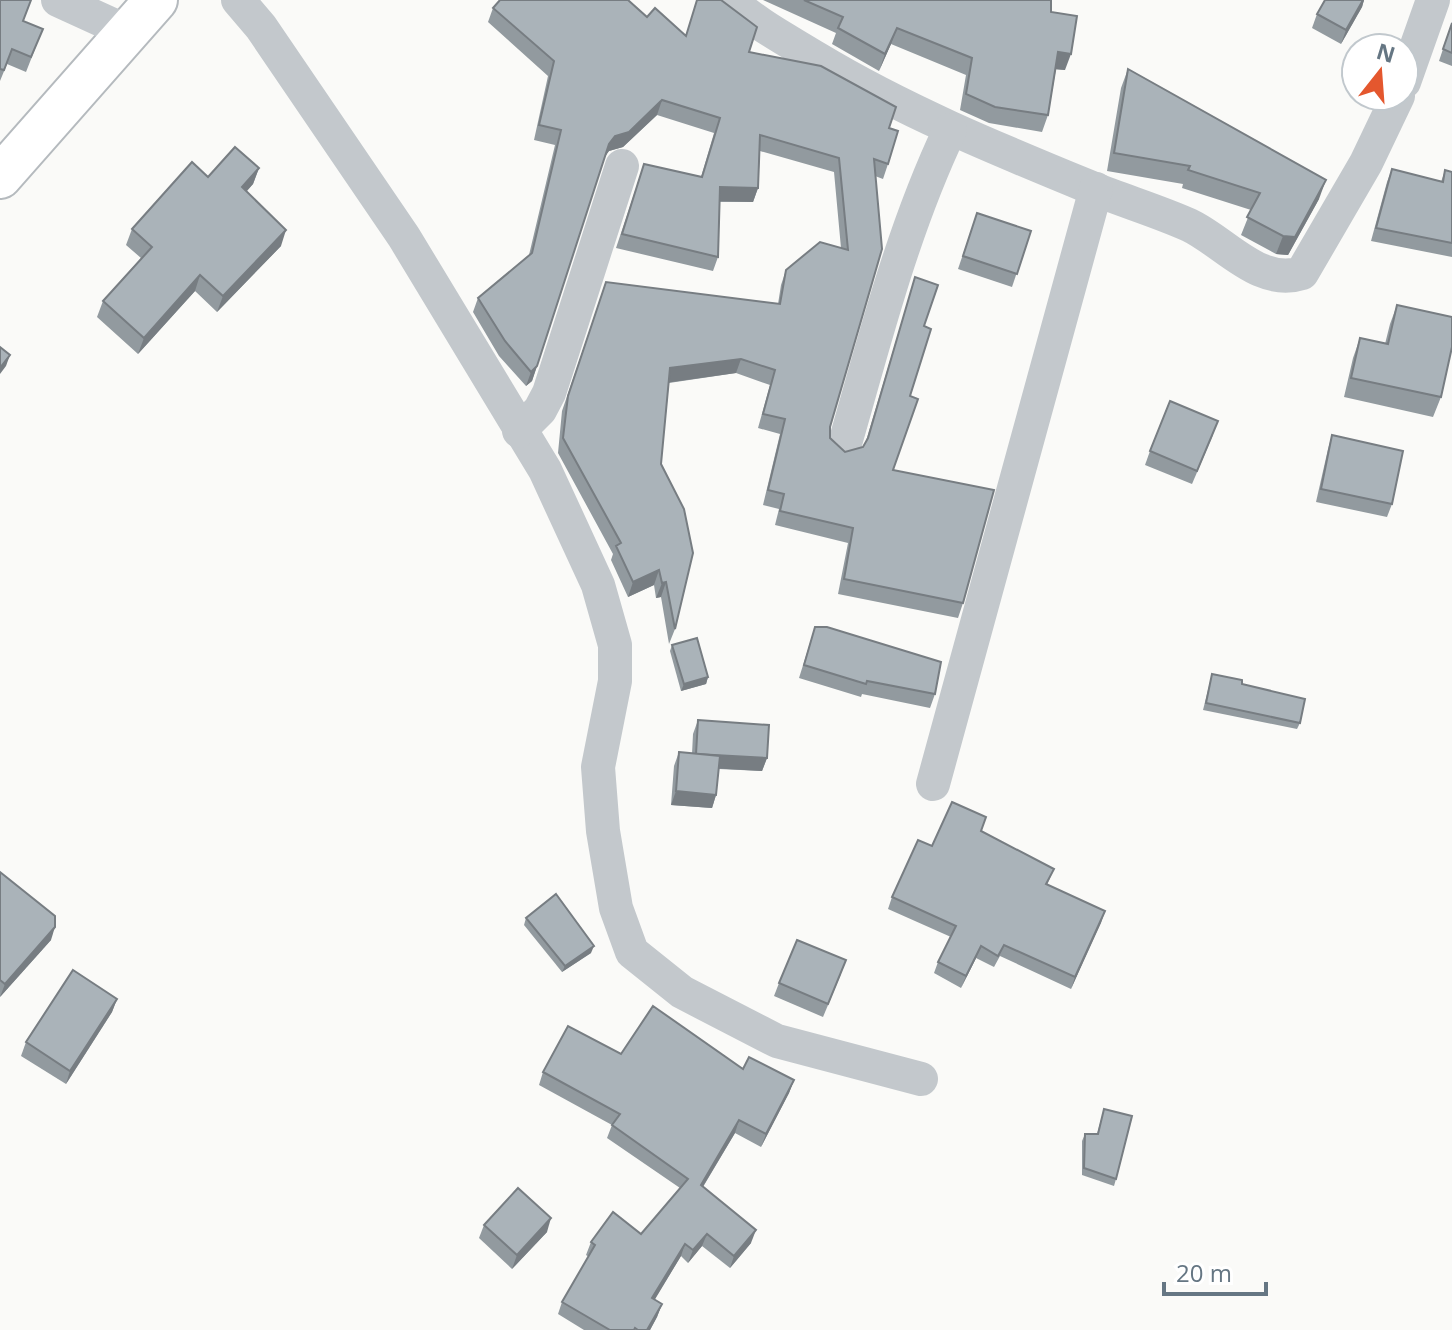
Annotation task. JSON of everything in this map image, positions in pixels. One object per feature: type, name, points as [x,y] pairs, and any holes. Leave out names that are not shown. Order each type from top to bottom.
[{"type":"main road","points":[[0,177],[156,0]]},
{"type":"street","points":[[58,0],[128,32]]},
{"type":"street","points":[[238,0],[261,27],[404,237],[545,470],[598,585],[615,645],[615,681],[598,767],[603,831],[616,908],[632,952],[682,992],[777,1041],[921,1079]]},
{"type":"street","points":[[730,0],[748,16],[858,83],[950,130],[1191,226],[1253,267],[1289,277],[1302,273],[1366,163],[1390,112]]},
{"type":"street","points":[[1420,37],[1433,0]]},
{"type":"street","points":[[844,447],[901,249],[924,184],[950,130]]},
{"type":"street","points":[[519,431],[540,410],[549,393],[622,166]]},
{"type":"street","points":[[933,784],[1096,189]]},
{"type":"building","points":[[0,0],[31,0],[23,21],[43,29],[31,57],[12,49],[4,70],[0,69]]},
{"type":"building","points":[[500,0],[628,0],[647,17],[655,8],[686,36],[697,0],[721,0],[757,27],[749,52],[821,66],[896,107],[889,128],[898,131],[888,164],[874,159],[882,249],[830,427],[830,438],[845,452],[863,447],[915,277],[938,285],[924,326],[931,329],[910,396],[918,399],[893,470],[994,490],[963,603],[844,579],[853,528],[780,511],[784,494],[768,490],[785,419],[763,414],[775,370],[741,359],[670,368],[661,464],[684,509],[693,553],[675,629],[666,582],[662,583],[659,570],[633,582],[616,546],[621,543],[563,438],[568,396],[606,282],[780,304],[786,270],[820,242],[848,250],[839,158],[760,135],[758,188],[720,187],[718,257],[622,234],[644,164],[702,177],[720,118],[662,100],[629,132],[615,136],[609,144],[537,366],[531,372],[505,341],[478,298],[532,253],[561,130],[539,125],[554,61],[493,8]]},
{"type":"building","points":[[804,0],[1051,0],[1051,12],[1077,16],[1071,54],[1058,52],[1048,115],[995,107],[966,94],[972,58],[897,28],[885,54],[838,28],[843,17]]},
{"type":"building","points":[[1325,0],[1363,0],[1346,30],[1317,14]]},
{"type":"building","points":[[1452,23],[1452,53],[1443,49]]},
{"type":"building","points":[[1128,69],[1326,180],[1295,237],[1283,236],[1247,217],[1260,193],[1188,170],[1190,166],[1114,153]]},
{"type":"building","points":[[235,147],[259,168],[242,187],[286,230],[223,296],[200,275],[144,338],[103,301],[152,247],[132,229],[192,162],[208,177]]},
{"type":"building","points":[[1392,169],[1443,182],[1445,170],[1452,172],[1452,243],[1376,228]]},
{"type":"building","points":[[977,213],[1031,231],[1017,274],[963,256]]},
{"type":"building","points":[[1397,305],[1452,317],[1452,347],[1441,397],[1351,378],[1360,338],[1388,344]]},
{"type":"building","points":[[0,347],[10,355],[0,368]]},
{"type":"building","points":[[1170,401],[1218,421],[1197,471],[1150,451]]},
{"type":"building","points":[[1332,435],[1403,451],[1392,504],[1321,489]]},
{"type":"building","points":[[815,627],[827,627],[941,662],[935,694],[867,681],[866,684],[804,665]]},
{"type":"building","points":[[697,638],[708,677],[684,684],[672,645]]},
{"type":"building","points":[[1212,674],[1305,699],[1300,723],[1206,703]]},
{"type":"building","points":[[698,720],[769,725],[767,758],[696,754]]},
{"type":"building","points":[[679,752],[720,756],[716,795],[676,791]]},
{"type":"building","points":[[952,802],[986,817],[981,831],[1054,869],[1046,884],[1105,911],[1075,977],[1004,945],[998,956],[981,946],[966,976],[938,962],[956,926],[892,897],[918,840],[932,846]]},
{"type":"building","points":[[0,872],[55,916],[55,927],[5,984],[0,980]]},
{"type":"building","points":[[556,894],[594,946],[565,966],[526,918]]},
{"type":"building","points":[[797,940],[846,960],[828,1004],[779,983]]},
{"type":"building","points":[[73,970],[117,999],[70,1071],[26,1042]]},
{"type":"building","points":[[653,1006],[743,1069],[749,1057],[794,1080],[766,1134],[739,1120],[701,1185],[756,1230],[734,1256],[707,1234],[693,1250],[685,1244],[652,1298],[662,1304],[647,1330],[610,1330],[562,1302],[595,1245],[591,1242],[613,1212],[641,1234],[688,1179],[612,1125],[620,1114],[543,1072],[568,1026],[621,1054]]},
{"type":"building","points":[[1104,1109],[1132,1116],[1116,1179],[1084,1168],[1085,1134],[1098,1134]]},
{"type":"building","points":[[518,1188],[551,1218],[517,1255],[484,1225]]}]
